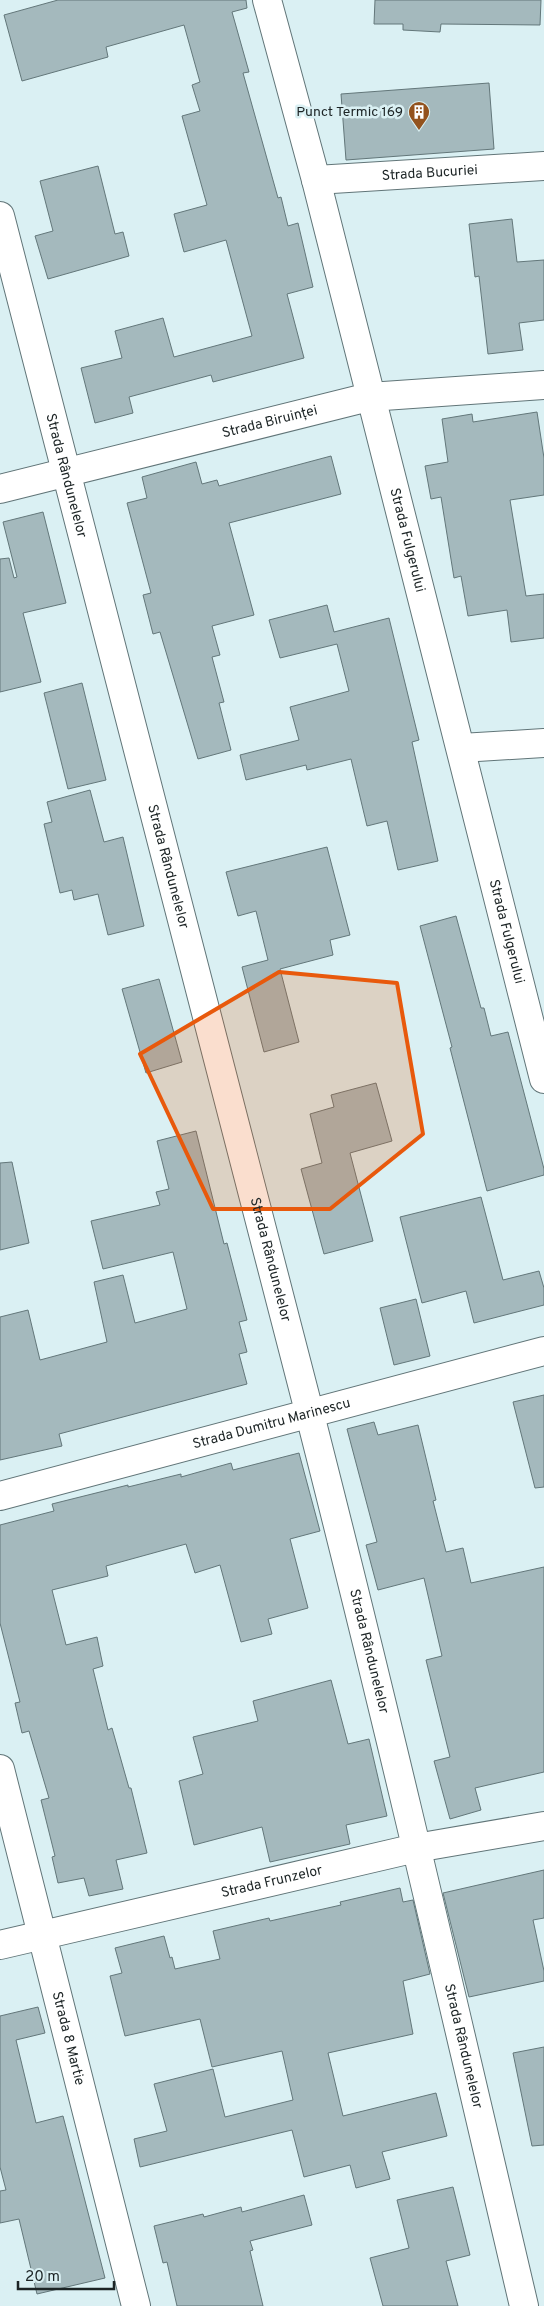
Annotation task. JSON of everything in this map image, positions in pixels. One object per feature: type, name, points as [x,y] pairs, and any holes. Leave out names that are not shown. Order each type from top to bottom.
[{"type":"street","name":"Strada Fulgerului","points":[[267,0],[316,180],[369,397],[544,1079]]},
{"type":"street","name":"Strada Bucuriei","points":[[316,180],[544,166]]},
{"type":"street","name":"Strada Rândunelelor","points":[[0,216],[64,474],[310,1413],[416,1848],[524,2306]]},
{"type":"street","name":"Strada Biruinței","points":[[0,489],[369,397],[544,385]]},
{"type":"street","points":[[460,748],[544,743]]},
{"type":"street","name":"Strada Dumitru Marinescu","points":[[0,1496],[544,1351]]},
{"type":"street","name":"Strada 8 Martie","points":[[0,1769],[136,2306]]},
{"type":"street","name":"Strada Frunzelor","points":[[0,1945],[416,1848],[544,1826]]},
{"type":"highlighted area","points":[[279,972],[397,983],[423,1134],[330,1209],[213,1209],[140,1054]]},
{"type":"building","points":[[58,0],[246,0],[247,8],[232,12],[249,72],[243,73],[278,198],[281,197],[288,226],[298,223],[313,287],[287,294],[304,358],[213,382],[211,375],[129,397],[133,413],[95,423],[81,368],[122,358],[115,331],[163,318],[174,357],[252,336],[226,240],[184,252],[174,214],[207,205],[182,116],[200,111],[192,85],[200,82],[184,25],[106,47],[108,57],[22,81],[4,15]]},
{"type":"building","points":[[375,0],[541,0],[540,25],[441,24],[440,32],[403,30],[403,24],[374,24]]},
{"type":"building","name":"Punct Termic 169","points":[[489,83],[494,149],[346,160],[341,94]]},
{"type":"building","points":[[98,166],[115,234],[123,232],[129,256],[48,279],[35,236],[53,231],[40,181]]},
{"type":"building","points":[[512,219],[517,262],[544,260],[544,320],[519,323],[523,350],[488,354],[479,276],[475,277],[469,224]]},
{"type":"building","points":[[537,412],[544,458],[544,495],[510,500],[526,596],[544,594],[544,638],[511,642],[507,610],[468,616],[461,576],[454,578],[441,497],[431,499],[425,466],[448,462],[442,419],[472,414],[473,422]]},
{"type":"building","points":[[331,456],[341,494],[229,523],[254,615],[212,626],[220,655],[212,657],[224,702],[219,703],[231,750],[198,759],[160,632],[153,634],[143,595],[151,593],[127,503],[147,498],[142,477],[196,462],[202,484],[217,480],[219,486]]},
{"type":"building","points":[[43,512],[66,603],[23,613],[41,682],[0,692],[0,559],[9,558],[14,578],[17,577],[3,522]]},
{"type":"building","points":[[327,605],[334,632],[389,618],[419,740],[412,742],[438,861],[398,870],[387,821],[367,826],[351,759],[307,770],[306,765],[246,780],[240,755],[299,740],[290,707],[349,691],[337,644],[280,658],[269,620]]},
{"type":"building","points":[[82,683],[106,780],[68,789],[44,693]]},
{"type":"building","points":[[90,790],[104,842],[123,837],[144,926],[108,935],[98,894],[74,900],[72,890],[60,893],[44,824],[52,822],[47,802]]},
{"type":"building","points":[[327,847],[350,935],[330,940],[333,955],[280,969],[299,1042],[264,1052],[242,967],[268,960],[256,911],[238,916],[226,872]]},
{"type":"building","points":[[456,916],[481,1008],[484,1008],[491,1036],[508,1032],[544,1169],[544,1175],[487,1191],[420,926]]},
{"type":"building","points":[[159,979],[182,1062],[146,1073],[122,989]]},
{"type":"building","points":[[376,1083],[392,1141],[350,1153],[373,1241],[324,1254],[301,1169],[322,1163],[310,1114],[334,1107],[331,1095]]},
{"type":"building","points":[[196,1131],[224,1244],[227,1243],[247,1320],[239,1322],[247,1352],[239,1354],[247,1384],[59,1434],[62,1446],[0,1460],[0,1317],[28,1310],[40,1360],[107,1342],[94,1282],[123,1275],[135,1323],[187,1309],[173,1252],[103,1269],[91,1221],[160,1205],[156,1192],[169,1189],[157,1141]]},
{"type":"building","points":[[12,1162],[29,1243],[0,1250],[0,1163]]},
{"type":"building","points":[[481,1197],[503,1280],[539,1271],[544,1288],[544,1305],[474,1323],[466,1291],[422,1303],[400,1217]]},
{"type":"building","points":[[416,1299],[430,1356],[394,1365],[380,1308]]},
{"type":"building","points":[[544,1395],[544,1487],[535,1488],[513,1402]]},
{"type":"building","points":[[374,1422],[378,1435],[418,1425],[436,1500],[433,1501],[446,1552],[463,1548],[471,1583],[544,1567],[544,1772],[475,1788],[481,1810],[450,1819],[434,1761],[450,1757],[426,1660],[442,1656],[424,1578],[378,1590],[366,1545],[377,1542],[347,1429]]},
{"type":"building","points":[[299,1453],[320,1531],[290,1539],[308,1608],[268,1619],[272,1634],[241,1642],[220,1565],[195,1573],[186,1544],[106,1566],[108,1576],[52,1590],[66,1645],[97,1637],[103,1666],[93,1669],[108,1730],[112,1728],[129,1788],[131,1788],[147,1853],[116,1860],[123,1889],[89,1896],[84,1878],[58,1883],[52,1857],[55,1856],[41,1800],[49,1798],[29,1731],[22,1733],[15,1703],[20,1702],[0,1623],[0,1525],[54,1511],[52,1504],[128,1485],[128,1487],[181,1474],[181,1477],[231,1463],[233,1470]]},
{"type":"building","points":[[331,1680],[348,1744],[369,1739],[387,1816],[346,1825],[350,1844],[270,1862],[262,1827],[194,1845],[179,1781],[203,1774],[193,1737],[258,1721],[253,1701]]},
{"type":"building","points":[[544,1870],[544,1918],[533,1920],[544,1971],[544,1981],[469,1997],[443,1893]]},
{"type":"building","points":[[400,1888],[403,1902],[413,1900],[430,1974],[403,1981],[413,2034],[328,2053],[343,2116],[436,2093],[447,2136],[382,2152],[390,2179],[356,2188],[350,2165],[304,2177],[292,2130],[140,2167],[134,2139],[167,2131],[154,2084],[213,2069],[225,2117],[293,2100],[282,2051],[212,2067],[200,2019],[125,2036],[110,1976],[122,1973],[115,1948],[164,1936],[175,1969],[220,1959],[213,1931],[269,1918],[270,1921],[341,1905],[340,1902]]},
{"type":"building","points":[[38,2007],[45,2033],[16,2040],[36,2123],[63,2116],[105,2278],[37,2294],[19,2219],[0,2223],[0,2191],[6,2190],[0,2167],[0,2016]]},
{"type":"building","points":[[544,2047],[544,2145],[532,2146],[513,2053]]},
{"type":"building","points":[[453,2187],[470,2255],[446,2261],[458,2306],[383,2306],[370,2258],[409,2248],[397,2200]]},
{"type":"building","points":[[304,2195],[312,2225],[250,2241],[253,2250],[250,2251],[263,2306],[177,2306],[167,2262],[163,2263],[154,2226],[203,2214],[204,2217],[241,2207],[242,2212]]},
{"type":"place","name":"Punct Termic 169","points":[[419,131]]}]
